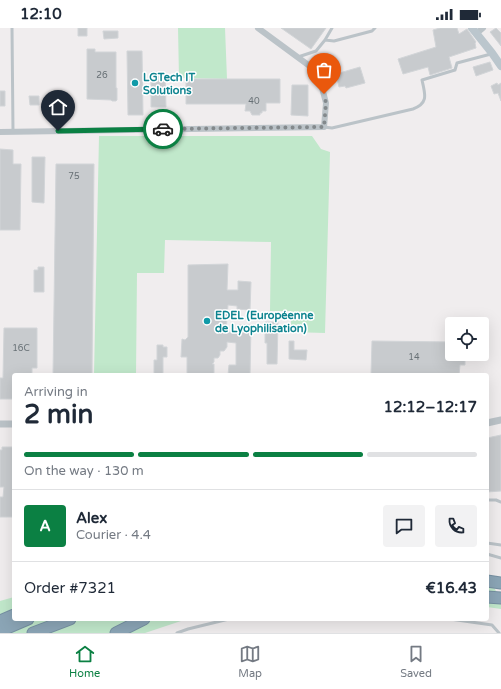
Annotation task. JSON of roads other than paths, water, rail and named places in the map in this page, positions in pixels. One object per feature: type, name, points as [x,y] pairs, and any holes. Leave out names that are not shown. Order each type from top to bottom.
[{"type":"highway","points":[[489,581],[501,583]]},
{"type":"highway","points":[[489,596],[501,598]]},
{"type":"highway","points":[[0,621],[12,616]]},
{"type":"highway","points":[[0,631],[23,621]]},
{"type":"highway","points":[[33,633],[65,621]]},
{"type":"highway","points":[[116,633],[140,621]]},
{"type":"main road","points":[[478,30],[501,66]]},
{"type":"street","points":[[0,132],[324,127],[326,103],[321,84],[311,67],[258,28]]},
{"type":"street","points":[[489,423],[501,420]]},
{"type":"street","points":[[0,424],[12,424]]},
{"type":"lane","points":[[12,28],[13,131]]},
{"type":"lane","points":[[298,58],[316,51],[332,28]]},
{"type":"lane","points":[[325,40],[334,41],[372,31],[375,28]]},
{"type":"lane","points":[[324,127],[332,128],[414,109],[421,106],[425,99],[422,80],[455,70],[457,63],[492,53]]},
{"type":"lane","points":[[489,500],[501,502]]},
{"type":"lane","points":[[489,543],[501,545]]},
{"type":"lane","points":[[489,555],[501,558]]},
{"type":"lane","points":[[177,633],[221,621]]},
{"type":"lane","points":[[464,621],[492,625],[499,633]]},
{"type":"place","name":"LGTech IT Solutions","points":[[135,83]]},
{"type":"place","name":"EDEL (Européenne de Lyophilisation)","points":[[207,321]]}]
